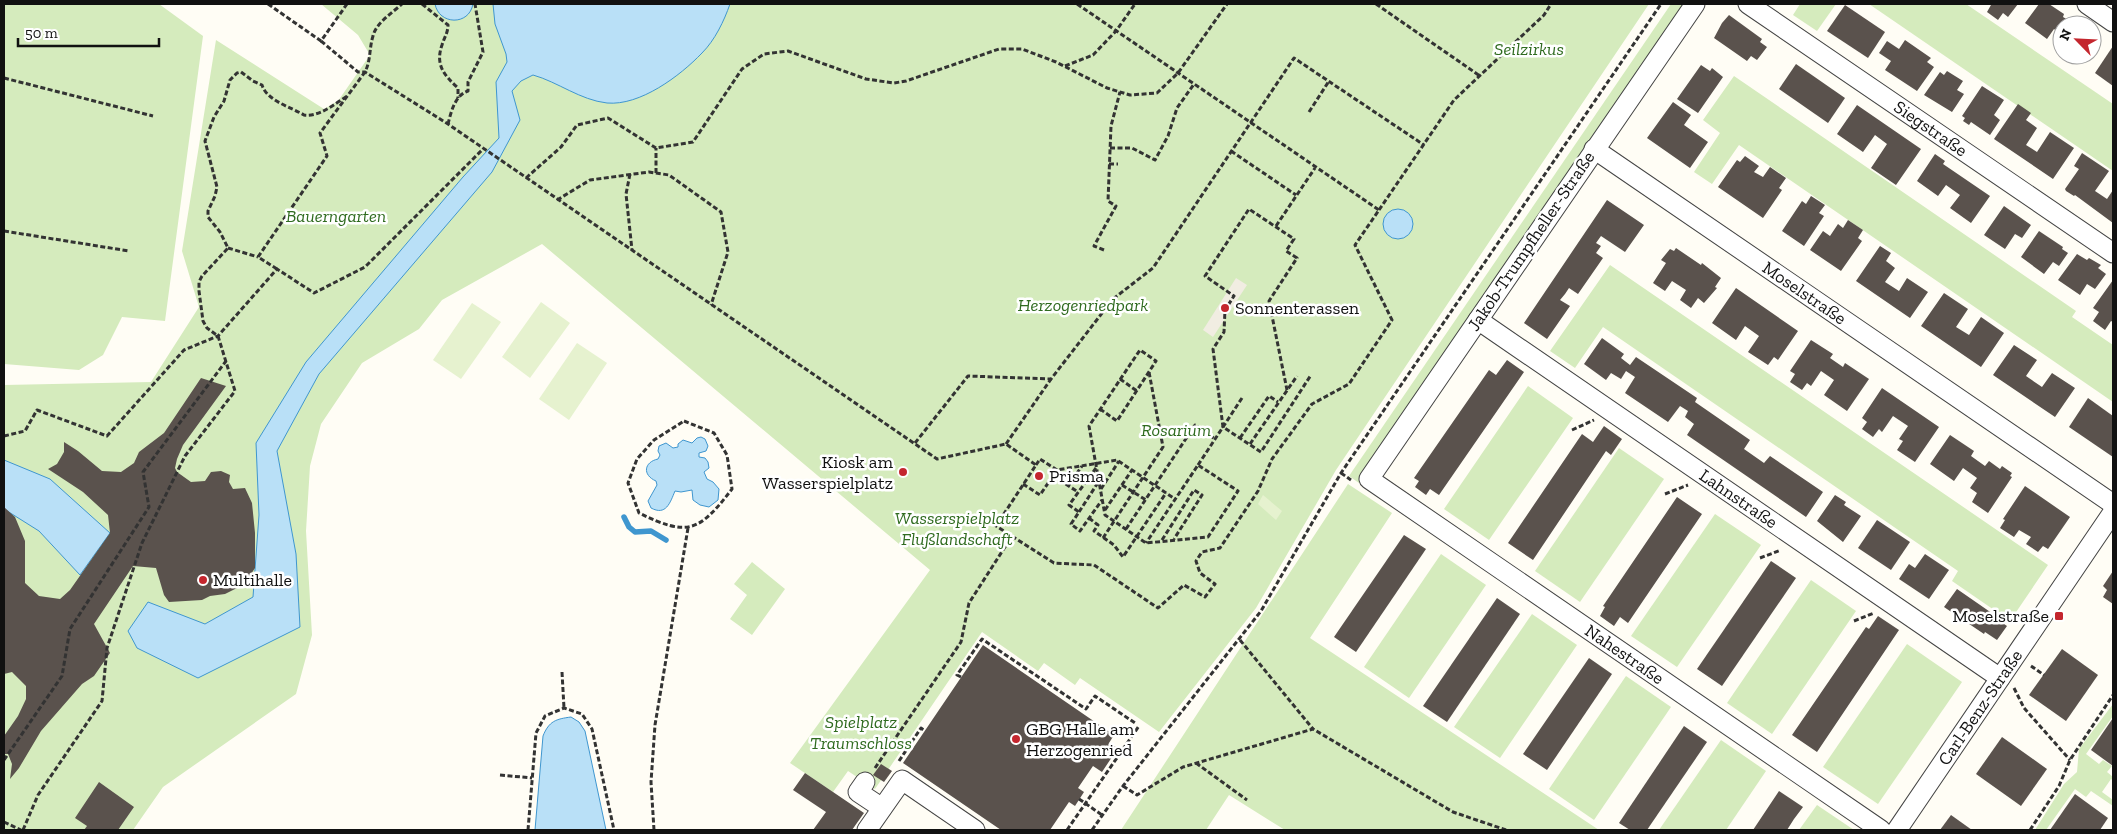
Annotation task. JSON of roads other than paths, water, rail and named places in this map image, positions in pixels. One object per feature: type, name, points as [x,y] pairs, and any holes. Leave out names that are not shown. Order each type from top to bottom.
[{"type":"street","name":"Jakob-Trumpfheller-Straße","points":[[1368,480],[1695,4]]},
{"type":"street","name":"Siegstraße","points":[[1748,4],[2113,254]]},
{"type":"street","points":[[2087,4],[2113,22]]},
{"type":"street","name":"Moselstraße","points":[[1594,149],[2113,504]]},
{"type":"street","name":"Lahnstraße","points":[[1478,320],[2000,678]]},
{"type":"street","name":"Nahestraße","points":[[1368,480],[1881,830]]},
{"type":"street","name":"Carl-Benz-Straße","points":[[1897,830],[2113,512]]},
{"type":"street","points":[[868,778],[858,792],[882,808]]},
{"type":"street","points":[[867,830],[902,780],[975,830]]},
{"type":"water","points":[[435,4],[473,4],[466,16],[454,20],[442,16]]},
{"type":"water","points":[[493,4],[730,4],[719,30],[702,53],[671,80],[646,95],[620,103],[607,103],[578,95],[533,75],[521,81],[512,91],[520,120],[492,172],[319,374],[277,451],[296,554],[300,627],[198,678],[137,648],[128,631],[148,602],[205,624],[253,597],[259,515],[256,443],[306,362],[463,177],[499,138],[496,82],[507,62],[495,24]]},
{"type":"water","points":[[1398,209],[1409,213],[1413,224],[1409,235],[1398,239],[1387,235],[1383,224],[1387,213]]},
{"type":"water","points":[[701,437],[705,439],[708,446],[706,451],[699,453],[699,457],[705,458],[708,462],[709,468],[704,472],[707,479],[713,482],[719,489],[718,500],[709,507],[700,505],[693,500],[692,490],[675,491],[667,507],[660,510],[651,508],[648,501],[657,485],[656,481],[648,475],[646,469],[650,463],[658,459],[660,455],[658,451],[659,446],[666,443],[673,448],[678,447],[678,444],[683,440],[692,443]]},
{"type":"water","points":[[4,460],[50,479],[110,533],[80,575],[39,531],[4,509]]},
{"type":"water","points":[[571,717],[579,722],[585,731],[606,830],[535,830],[543,736],[551,724]]},
{"type":"waterway","points":[[624,517],[629,527],[635,532],[651,531],[666,540]]},
{"type":"place","name":"Sonnenterassen","points":[[1225,308]]},
{"type":"place","name":"Kiosk am Wasserspielplatz","points":[[903,472]]},
{"type":"place","name":"Prisma","points":[[1039,476]]},
{"type":"place","name":"Multihalle","points":[[203,580]]},
{"type":"place","name":"Moselstraße","points":[[2059,616]]},
{"type":"place","name":"GBG Halle am Herzogenried","points":[[1016,739]]},
{"type":"park label","name":"Seilzirkus","points":[[1529,49]]},
{"type":"park label","name":"Bauerngarten","points":[[336,216]]},
{"type":"park label","name":"Herzogenriedpark","points":[[1083,305]]},
{"type":"park label","name":"Rosarium","points":[[1176,430]]},
{"type":"park label","name":"Wasserspielplatz Flußlandschaft","points":[[957,528]]},
{"type":"park label","name":"Spielplatz Traumschloss","points":[[861,732]]}]
